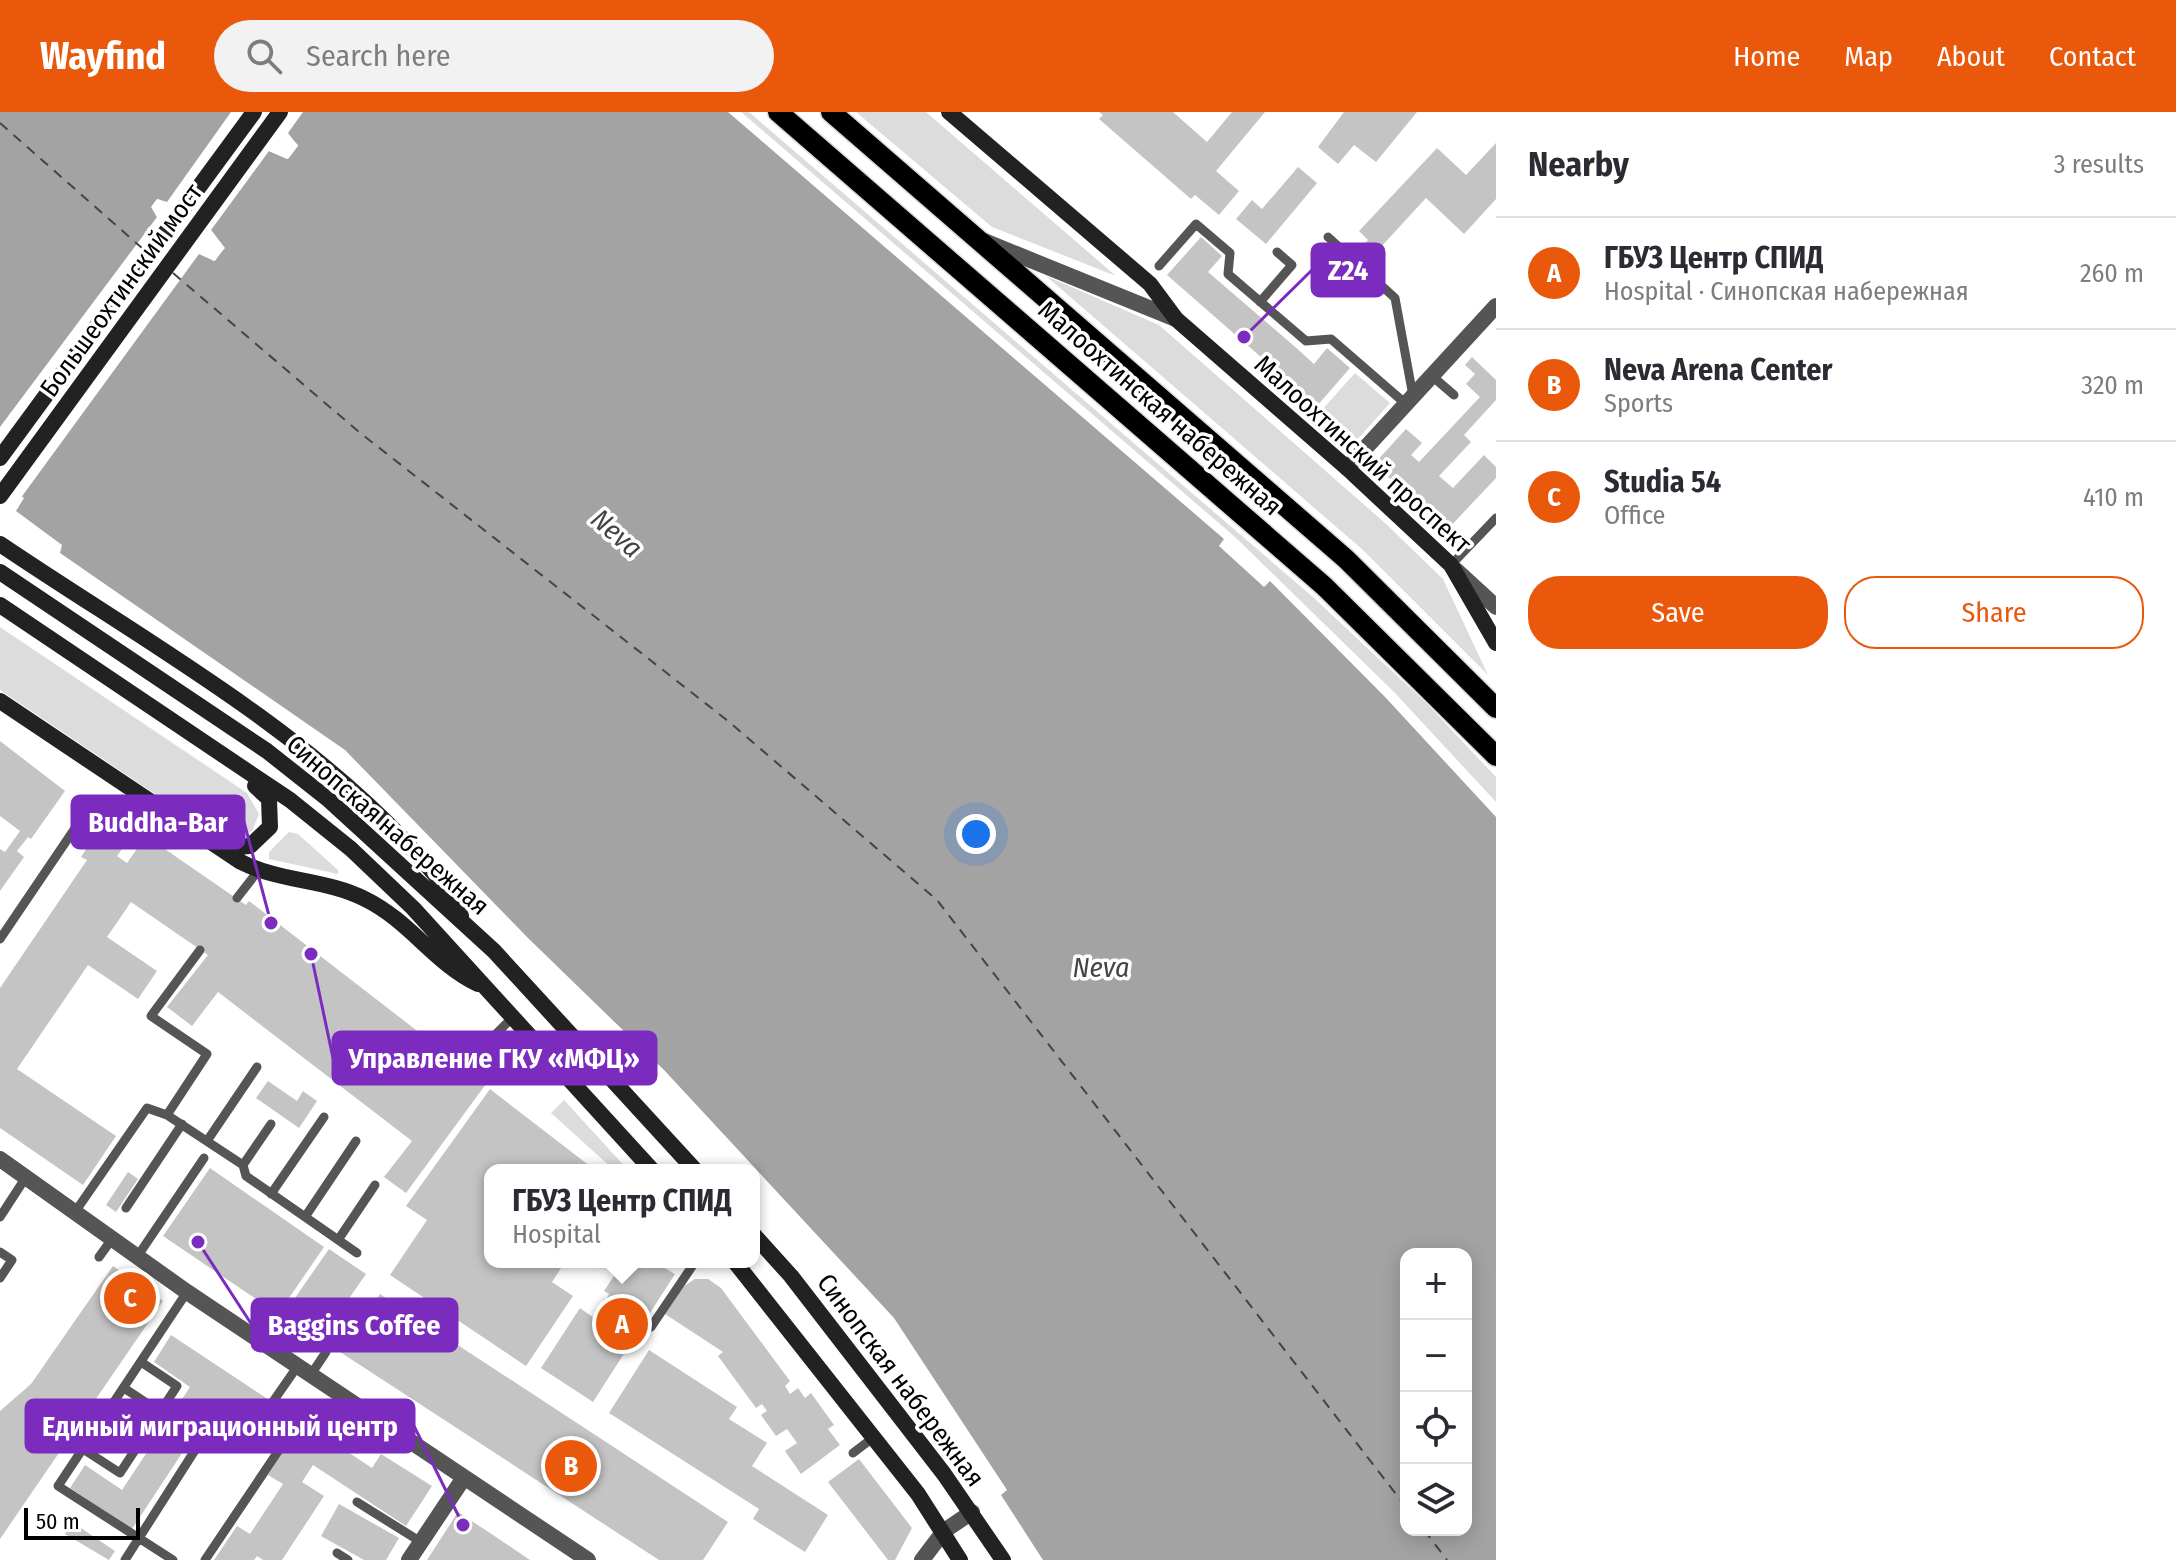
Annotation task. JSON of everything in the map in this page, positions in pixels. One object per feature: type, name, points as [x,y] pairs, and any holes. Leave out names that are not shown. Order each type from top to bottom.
[{"type":"main road","name":"Большеохтинский мост","points":[[0,458],[254,112]]},
{"type":"main road","name":"Большеохтинский мост","points":[[0,496],[280,112]]},
{"type":"main road","name":"Малоохтинская набережная","points":[[778,112],[1324,586],[1496,756]]},
{"type":"main road","name":"Малоохтинская набережная","points":[[831,112],[1346,559],[1496,708]]},
{"type":"main road","name":"Малоохтинский проспект","points":[[949,112],[1150,284],[1176,319],[1347,468],[1451,565]]},
{"type":"main road","points":[[0,544],[319,760],[427,865],[452,895],[464,921]]},
{"type":"main road","points":[[1451,565],[1496,643]]},
{"type":"main road","name":"Синопская набережная","points":[[0,572],[291,769],[464,921],[690,1164]]},
{"type":"main road","name":"Синопская набережная","points":[[0,605],[290,800],[351,849],[413,908],[646,1164]]},
{"type":"main road","points":[[0,701],[258,871],[340,896],[363,897],[407,925],[454,973],[483,986]]},
{"type":"main road","points":[[215,751],[228,769],[261,790],[269,799],[272,813],[270,827],[250,846],[220,848]]},
{"type":"main road","name":"Синопская набережная","points":[[760,1242],[791,1276],[972,1512],[1003,1560]]},
{"type":"main road","points":[[740,1268],[874,1437],[944,1531],[960,1560]]},
{"type":"street","points":[[979,239],[1176,319]]},
{"type":"street","points":[[1347,468],[1496,306]]},
{"type":"street","name":"Малоохтинский проспект","points":[[1451,565],[1496,607]]},
{"type":"street","points":[[0,1159],[187,1292],[588,1560]]},
{"type":"street","points":[[409,1560],[463,1479]]},
{"type":"street","points":[[922,1560],[944,1531],[972,1512]]},
{"type":"lane","points":[[1159,266],[1196,224],[1230,253],[1228,274],[1306,341],[1331,339],[1410,400]]},
{"type":"lane","points":[[1328,237],[1395,298],[1410,400]]},
{"type":"lane","points":[[1260,302],[1292,265],[1277,252]]},
{"type":"lane","points":[[1432,376],[1454,395]]},
{"type":"lane","points":[[1451,565],[1496,518]]},
{"type":"lane","points":[[0,939],[88,809]]},
{"type":"lane","points":[[237,898],[258,871]]},
{"type":"lane","points":[[167,1115],[207,1054],[151,1016],[200,950]]},
{"type":"lane","points":[[492,1038],[512,1018]]},
{"type":"lane","points":[[207,1141],[257,1067]]},
{"type":"lane","points":[[75,1212],[147,1108],[167,1115],[243,1165],[246,1176],[357,1253]]},
{"type":"lane","points":[[271,1194],[324,1117]]},
{"type":"lane","points":[[126,1208],[182,1124]]},
{"type":"lane","points":[[243,1165],[271,1124]]},
{"type":"lane","points":[[305,1217],[356,1141]]},
{"type":"lane","points":[[137,1257],[204,1158]]},
{"type":"lane","points":[[0,1217],[26,1177]]},
{"type":"lane","points":[[338,1240],[375,1185]]},
{"type":"lane","points":[[99,1257],[112,1239]]},
{"type":"lane","points":[[0,1252],[12,1260],[0,1278]]},
{"type":"lane","points":[[651,1327],[691,1268]]},
{"type":"lane","points":[[173,1560],[58,1486],[187,1292]]},
{"type":"lane","points":[[272,1403],[326,1352]]},
{"type":"lane","points":[[83,1449],[120,1473],[164,1415],[177,1386],[141,1362]]},
{"type":"lane","points":[[124,1388],[164,1415]]},
{"type":"lane","points":[[125,1560],[198,1437],[220,1411],[279,1450],[205,1560]]},
{"type":"lane","points":[[853,1453],[874,1437]]},
{"type":"lane","points":[[357,1502],[421,1542]]},
{"type":"lane","points":[[337,1553],[348,1560]]},
{"type":"shaded area","points":[[741,112],[749,112],[1314,598],[1427,704],[1496,777],[1496,802],[1394,692],[1235,537]]},
{"type":"shaded area","points":[[856,112],[926,112],[1116,276],[992,227]]},
{"type":"shaded area","points":[[1046,276],[1159,325],[1385,523],[1443,579],[1488,675],[1363,550]]},
{"type":"shaded area","points":[[1355,373],[1390,403],[1355,442],[1321,411]]},
{"type":"shaded area","points":[[0,627],[247,793],[259,814],[252,831],[234,840],[216,835],[0,690]]},
{"type":"shaded area","points":[[289,832],[298,834],[338,870],[338,874],[269,859],[269,852]]},
{"type":"shaded area","points":[[564,1100],[623,1164],[607,1164],[551,1113]]},
{"type":"water","name":"Neva","points":[[0,112],[231,112],[269,151],[287,159],[298,145],[264,112],[728,112],[1224,539],[1219,546],[1264,587],[1270,581],[1386,698],[1496,817],[1496,1560],[1043,1560],[1001,1495],[1007,1490],[894,1318],[760,1174],[760,1164],[751,1164],[664,1070],[528,938],[345,750],[60,553],[62,545],[16,511],[24,498],[0,480]],"holes":[[[158,199],[211,230],[224,248],[215,261],[157,217],[152,207]]]},
{"type":"pier","points":[[231,112],[236,112],[272,148],[286,154],[293,146],[260,112],[303,112],[288,133],[298,146],[288,159],[269,151],[211,230],[225,248],[214,261],[199,254],[12,510],[19,499],[0,485],[0,427],[157,217],[151,207],[157,199],[167,202]],"holes":[[[159,204],[208,233],[220,248],[213,256],[156,208]]]},
{"type":"building","points":[[1099,112],[1173,112],[1207,142],[1232,112],[1265,112],[1216,171],[1239,191],[1219,215],[1195,195],[1191,199],[1099,119],[1103,115]]},
{"type":"building","points":[[1344,112],[1417,112],[1376,162],[1354,145],[1338,164],[1318,147]]},
{"type":"building","points":[[1496,143],[1496,199],[1464,234],[1426,198],[1379,249],[1384,253],[1379,259],[1363,245],[1368,240],[1359,231],[1437,148],[1466,175]]},
{"type":"building","points":[[1298,167],[1317,183],[1266,244],[1236,219],[1252,200],[1262,209]]},
{"type":"building","points":[[1201,237],[1222,256],[1208,272],[1314,364],[1327,348],[1350,368],[1317,406],[1167,275]]},
{"type":"building","points":[[1472,357],[1496,380],[1496,400],[1464,435],[1471,442],[1439,476],[1453,488],[1484,455],[1496,467],[1496,478],[1446,531],[1374,464],[1406,429],[1422,443],[1411,455],[1419,462],[1480,397],[1466,384],[1475,374],[1465,365]]},
{"type":"building","points":[[0,741],[65,791],[31,839],[28,837],[17,851],[24,857],[0,891],[0,849],[5,852],[20,831],[0,816]]},
{"type":"building","points":[[100,828],[125,845],[117,856],[127,863],[146,836],[246,905],[249,901],[486,1084],[406,1193],[384,1177],[412,1141],[218,992],[192,1026],[167,1007],[208,955],[131,902],[107,937],[157,971],[138,999],[88,965],[17,1069],[116,1136],[83,1185],[0,1128],[0,988],[87,860],[81,857]]},
{"type":"building","points":[[268,1081],[297,1101],[303,1091],[317,1101],[299,1128],[256,1098]]},
{"type":"building","points":[[490,1089],[587,1164],[484,1164],[484,1268],[561,1268],[552,1282],[573,1296],[526,1366],[390,1275],[427,1220],[406,1206]]},
{"type":"building","points":[[210,1168],[324,1247],[278,1314],[163,1236]]},
{"type":"building","points":[[128,1172],[138,1179],[116,1212],[106,1205]]},
{"type":"building","points":[[329,1249],[366,1274],[316,1346],[279,1321]]},
{"type":"building","points":[[113,1266],[163,1301],[0,1539],[0,1411],[31,1384]]},
{"type":"building","points":[[619,1268],[665,1268],[675,1274],[593,1402],[541,1368],[580,1308],[594,1318],[605,1301],[602,1299],[606,1300],[609,1294],[604,1291]]},
{"type":"building","points":[[695,1279],[708,1279],[721,1288],[790,1381],[785,1386],[790,1394],[798,1388],[805,1398],[811,1393],[834,1425],[828,1429],[840,1445],[801,1474],[785,1451],[797,1443],[787,1429],[776,1436],[761,1415],[767,1411],[762,1404],[756,1408],[718,1356],[723,1352],[665,1314],[684,1286]]},
{"type":"building","points":[[380,1294],[728,1522],[703,1560],[659,1560],[340,1352]]},
{"type":"building","points":[[171,1335],[372,1468],[381,1454],[432,1486],[406,1526],[313,1465],[302,1482],[324,1496],[282,1560],[263,1560],[257,1556],[254,1560],[214,1560],[237,1526],[250,1534],[283,1484],[268,1475],[285,1449],[215,1403],[132,1529],[70,1488],[85,1465],[122,1490],[190,1387],[154,1362]]},
{"type":"building","points":[[649,1350],[737,1407],[729,1419],[767,1443],[752,1466],[828,1515],[805,1552],[753,1519],[759,1509],[609,1413]]},
{"type":"building","points":[[859,1459],[912,1528],[895,1560],[888,1560],[828,1482]]},
{"type":"building","points":[[339,1504],[399,1538],[386,1560],[364,1560],[321,1536]]},
{"type":"building","points":[[458,1512],[496,1537],[530,1560],[427,1560]]},
{"type":"building","points":[[72,1522],[115,1551],[109,1560],[65,1534]]},
{"type":"ferry route","points":[[0,123],[143,249]]},
{"type":"ferry route","points":[[173,273],[359,432],[728,721],[937,900],[1400,1499]]},
{"type":"ferry route","points":[[1429,1536],[1447,1560]]},
{"type":"place","name":"Z24","points":[[1244,337]]},
{"type":"place","name":"Buddha-Bar","points":[[271,923]]},
{"type":"place","name":"Управление ГКУ «МФЦ»","points":[[311,954]]},
{"type":"place","name":"Baggins Coffee","points":[[198,1242]]},
{"type":"place","name":"Studia 54","points":[[130,1298]]},
{"type":"place","name":"ГБУЗ Центр СПИД","points":[[622,1324]]},
{"type":"place","name":"Neva Arena Center","points":[[571,1466]]},
{"type":"place","name":"Единый миграционный центр","points":[[463,1525]]}]
